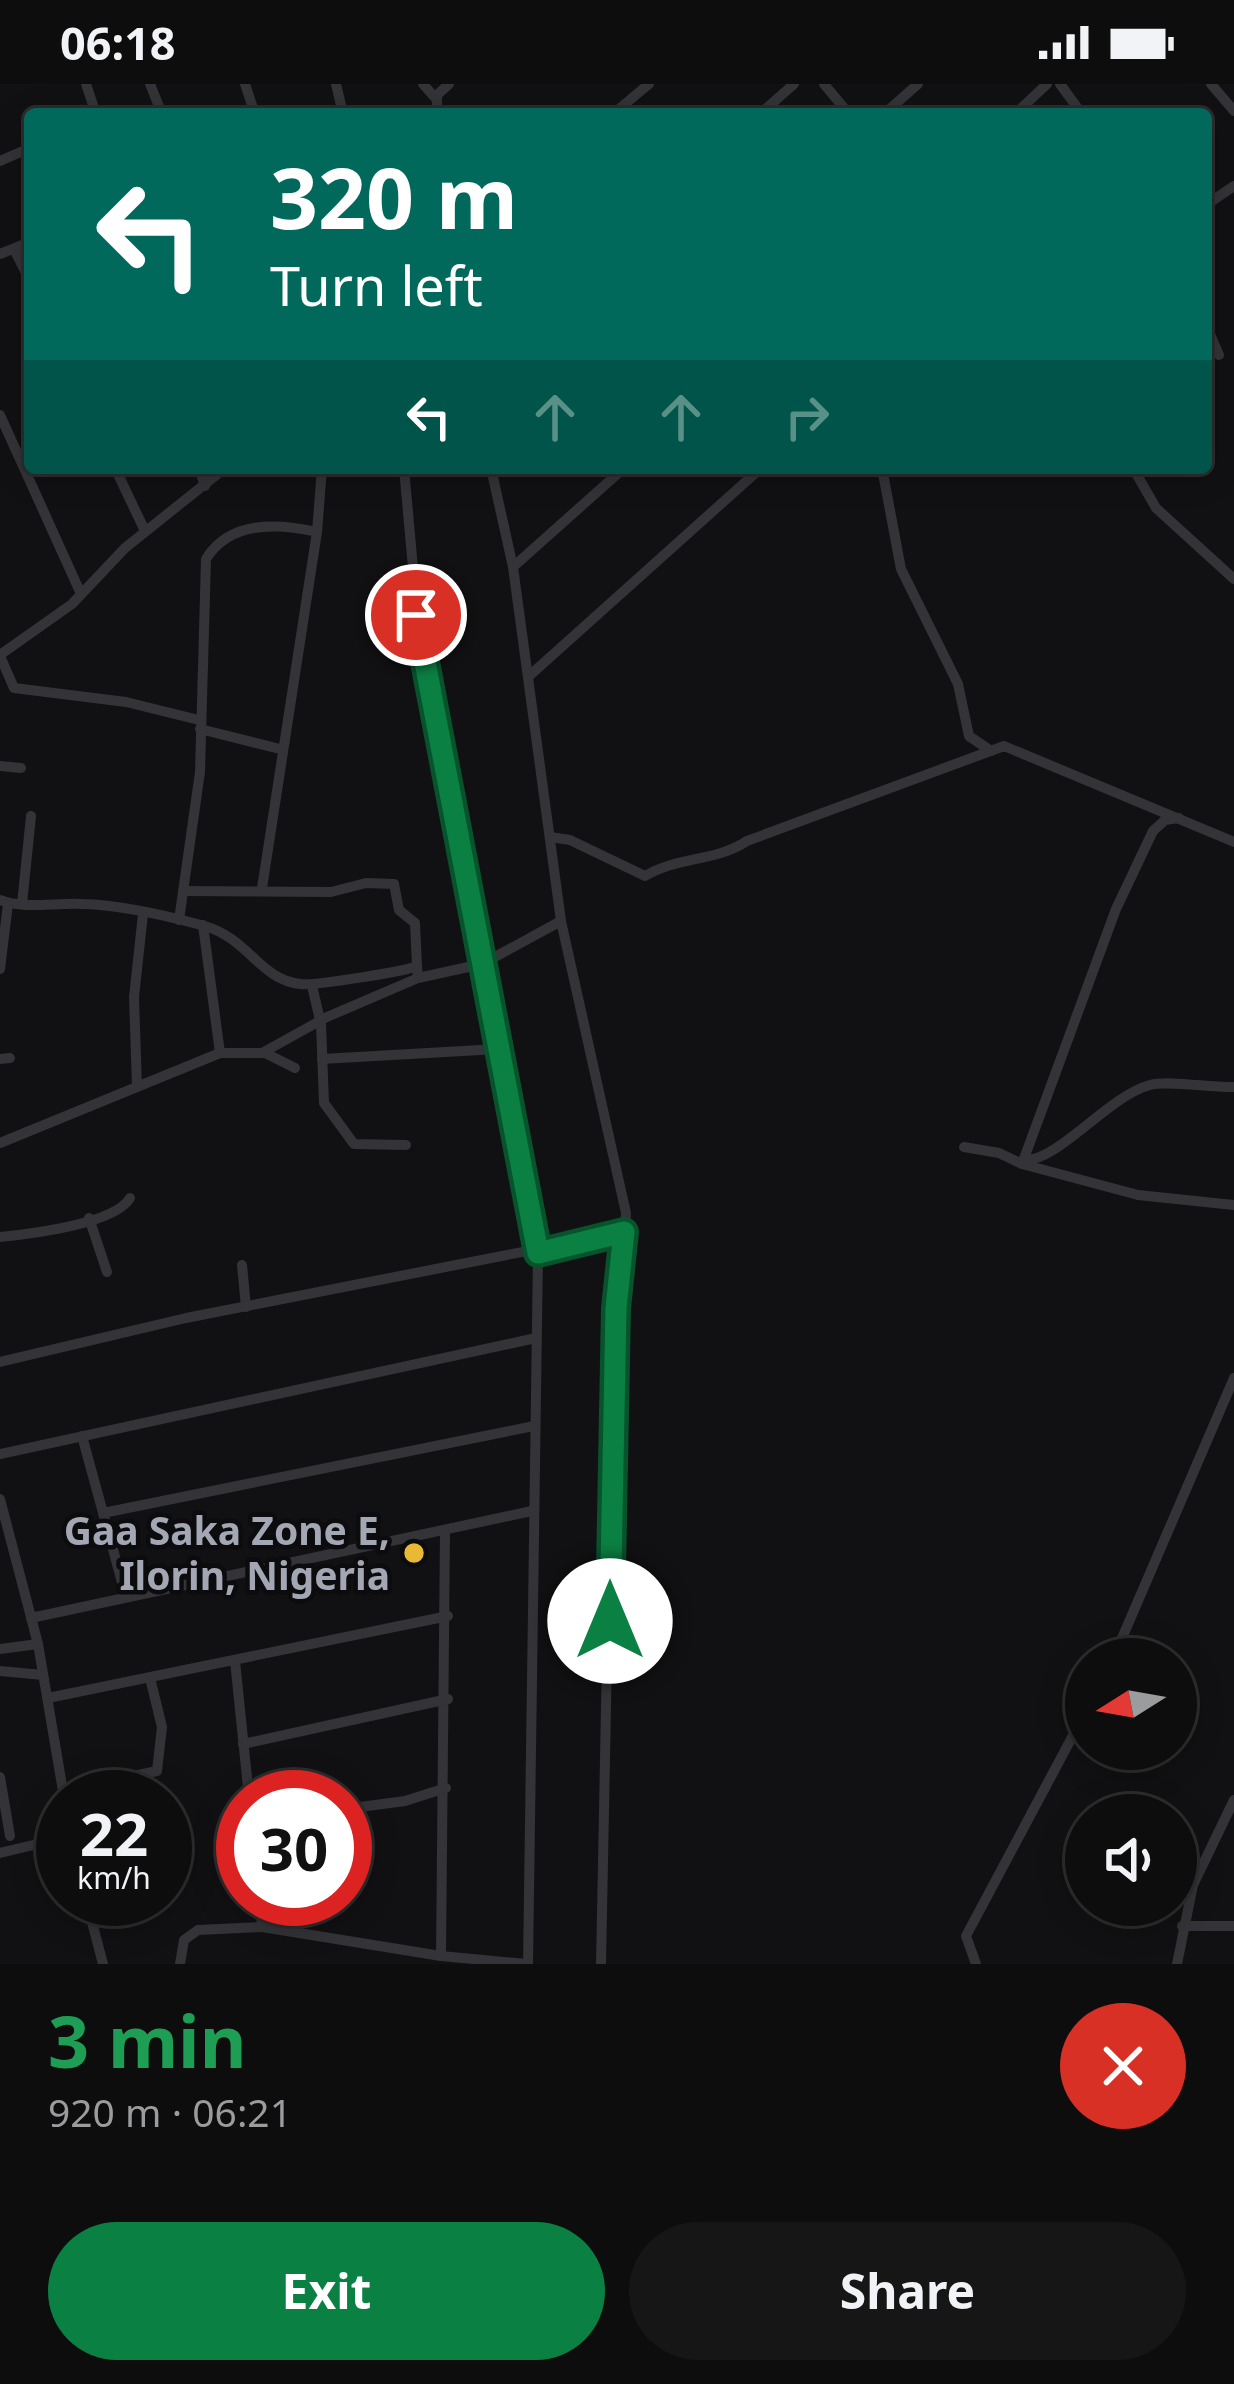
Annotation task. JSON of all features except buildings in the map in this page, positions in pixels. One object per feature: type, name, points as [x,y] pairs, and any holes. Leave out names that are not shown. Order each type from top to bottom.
[{"type":"street","points":[[430,92],[449,84]]},
{"type":"street","points":[[620,108],[649,84]]},
{"type":"street","points":[[767,108],[794,84]]},
{"type":"street","points":[[824,84],[844,108]]},
{"type":"street","points":[[891,108],[918,84]]},
{"type":"street","points":[[1022,108],[1047,84]]},
{"type":"street","points":[[1211,84],[1234,111]]},
{"type":"street","points":[[0,254],[24,245]]},
{"type":"street","points":[[14,249],[24,269]]},
{"type":"street","points":[[1212,338],[1220,355]]},
{"type":"street","points":[[0,415],[24,468]]},
{"type":"street","points":[[27,474],[81,594]]},
{"type":"street","points":[[118,474],[145,531]]},
{"type":"street","points":[[201,474],[205,486]]},
{"type":"street","points":[[218,474],[145,531],[81,594],[0,656],[14,688],[126,702],[280,749]]},
{"type":"street","points":[[262,888],[317,532],[322,474]]},
{"type":"street","points":[[180,1964],[184,1940],[197,1930],[262,1927],[441,1956],[527,1964],[538,1253],[421,657],[405,474]]},
{"type":"street","points":[[494,474],[513,567],[561,921],[626,1213],[611,1451],[601,1964]]},
{"type":"street","points":[[513,567],[617,474]]},
{"type":"street","points":[[528,677],[754,474]]},
{"type":"street","points":[[883,474],[901,568],[958,684],[968,736],[991,751]]},
{"type":"street","points":[[1136,474],[1156,508],[1234,579]]},
{"type":"street","points":[[179,920],[200,772],[208,554],[236,532],[278,523],[317,532]]},
{"type":"street","points":[[550,837],[570,840],[645,876],[668,863],[727,855],[747,841],[1012,746],[1031,760],[1234,842]]},
{"type":"street","points":[[0,766],[21,768]]},
{"type":"street","points":[[0,968],[10,903],[32,816]]},
{"type":"street","points":[[1022,1162],[1116,909],[1153,831],[1165,820],[1182,818]]},
{"type":"street","points":[[183,891],[331,892],[366,883],[394,884],[399,910],[415,923],[417,972]]},
{"type":"street","points":[[10,903],[82,903],[203,925],[240,940],[275,977],[312,986],[373,972],[482,964],[561,921]]},
{"type":"street","points":[[137,1087],[134,997],[142,914]]},
{"type":"street","points":[[203,925],[220,1053]]},
{"type":"street","points":[[262,1053],[417,972]]},
{"type":"street","points":[[312,986],[321,1024],[324,1103],[350,1140],[361,1146],[406,1145]]},
{"type":"street","points":[[322,1059],[498,1049]]},
{"type":"street","points":[[0,1142],[220,1053],[262,1053],[295,1068]]},
{"type":"street","points":[[1022,1162],[1047,1155],[1091,1117],[1152,1084],[1234,1088]]},
{"type":"street","points":[[964,1147],[1138,1195],[1234,1205]]},
{"type":"street","points":[[0,1237],[51,1232],[119,1209],[130,1198]]},
{"type":"street","points":[[89,1218],[107,1272]]},
{"type":"street","points":[[0,1362],[246,1307],[538,1253],[624,1232]]},
{"type":"street","points":[[242,1265],[246,1307]]},
{"type":"street","points":[[0,1454],[536,1338]]},
{"type":"street","points":[[1122,1638],[1234,1378]]},
{"type":"street","points":[[103,1513],[533,1426]]},
{"type":"street","points":[[82,1436],[126,1597]]},
{"type":"street","points":[[1,1507],[38,1644],[60,1770]]},
{"type":"street","points":[[31,1618],[532,1511]]},
{"type":"street","points":[[441,1956],[448,1700],[446,1531]]},
{"type":"street","points":[[48,1698],[448,1616]]},
{"type":"street","points":[[0,1649],[38,1644]]},
{"type":"street","points":[[235,1661],[246,1770]]},
{"type":"street","points":[[0,1671],[43,1675]]},
{"type":"street","points":[[150,1678],[162,1727],[157,1770]]},
{"type":"street","points":[[243,1744],[448,1700]]},
{"type":"street","points":[[959,1963],[975,1961],[966,1936],[1065,1750]]},
{"type":"street","points":[[0,1777],[10,1836]]},
{"type":"street","points":[[372,1805],[446,1788]]},
{"type":"street","points":[[1197,1877],[1234,1799]]},
{"type":"street","points":[[0,1853],[36,1844]]},
{"type":"street","points":[[93,1926],[103,1964]]},
{"type":"street","points":[[1177,1964],[1182,1926]]},
{"type":"street","points":[[1197,1926],[1234,1926]]},
{"type":"place","name":"Gaa Saka Zone E, Ilorin, Nigeria","points":[[414,1553]]},
{"type":"route","points":[[416,615],[538,1253],[624,1232],[616,1308],[610,1621]]}]
